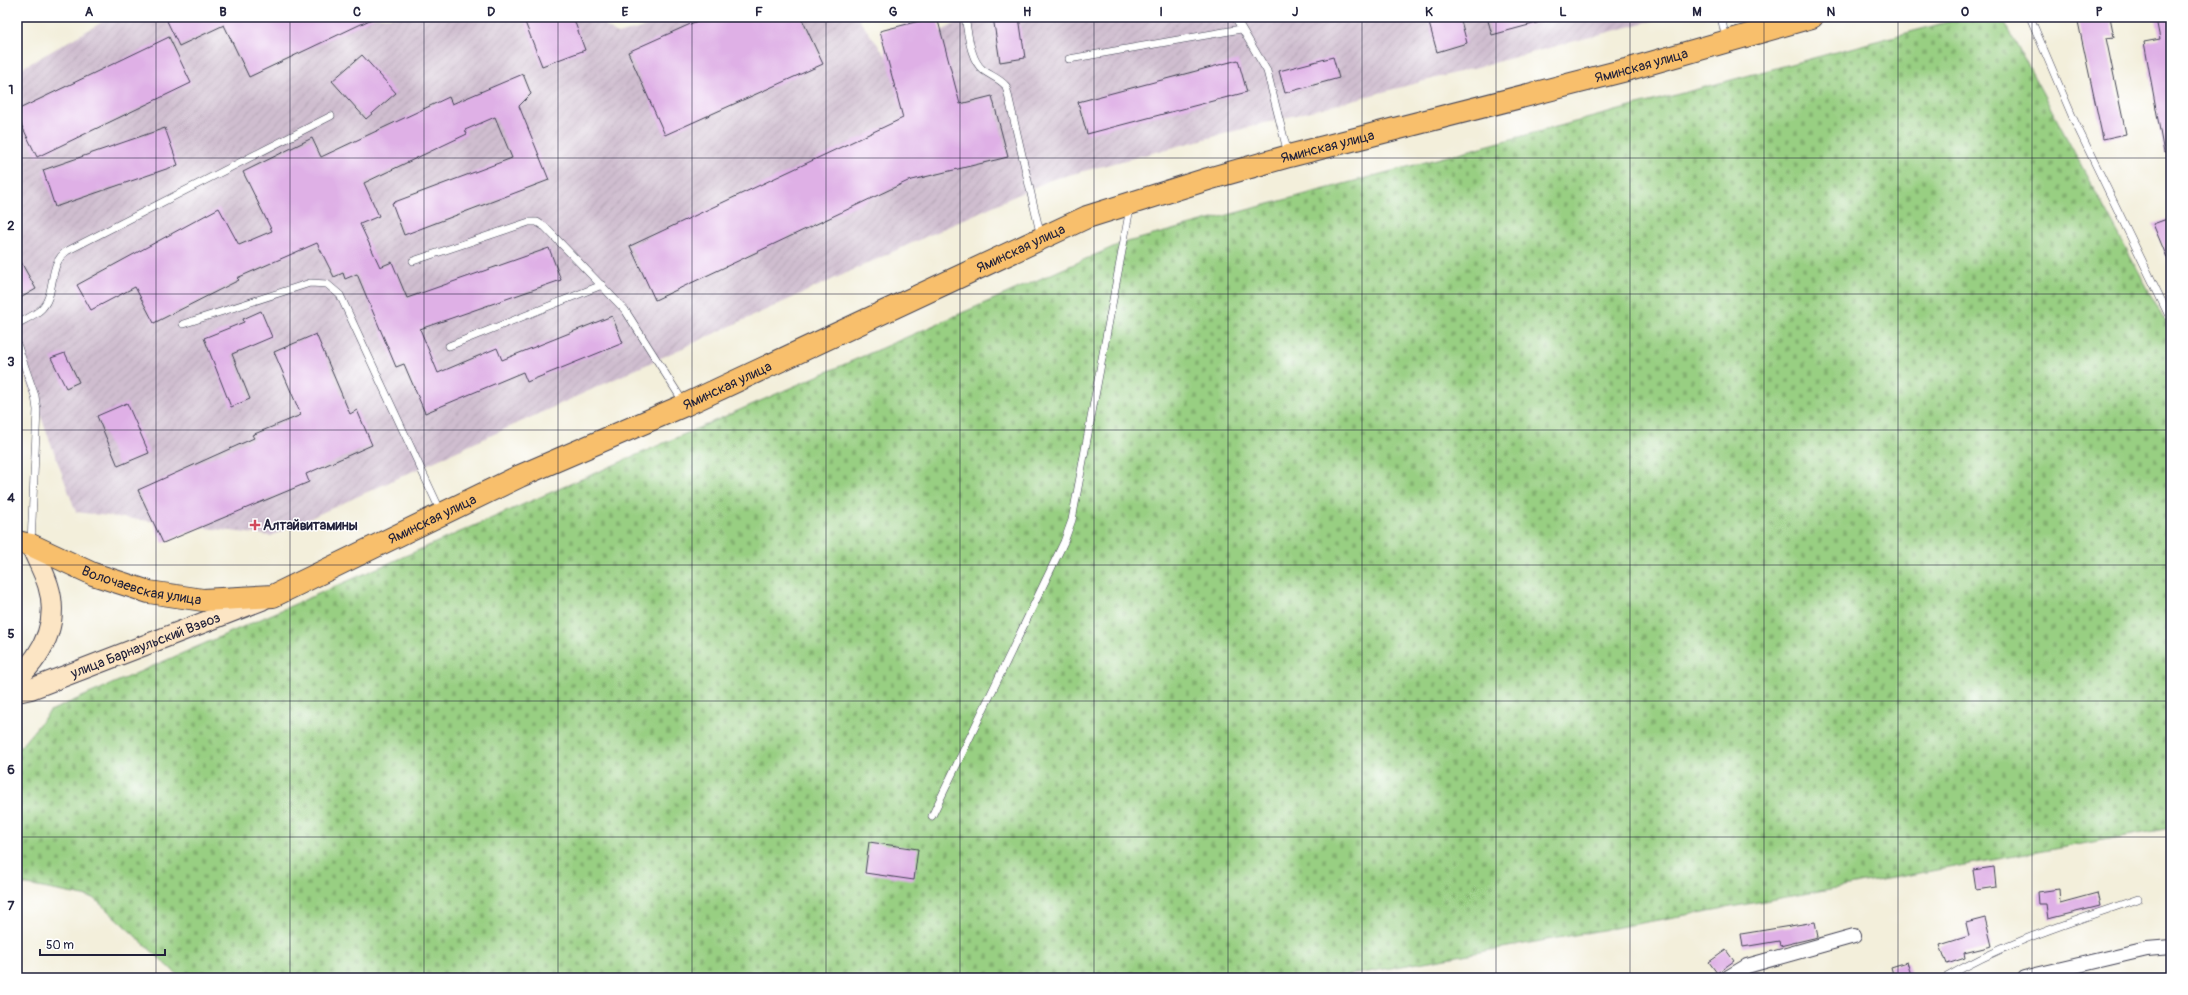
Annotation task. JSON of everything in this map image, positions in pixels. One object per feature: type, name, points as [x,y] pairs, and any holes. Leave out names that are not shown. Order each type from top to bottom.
[{"type":"main road","name":"Яминская улица","points":[[273,596],[520,476],[685,405],[1087,218],[1208,179],[1289,156],[1618,72],[1812,17]]},
{"type":"main road","name":"Волочаевская улица","points":[[24,543],[93,574],[149,592],[203,600],[273,596]]},
{"type":"main road","points":[[17,679],[34,664],[47,640],[52,614],[48,586],[24,543]]},
{"type":"main road","name":"улица Барнаульский Взвоз","points":[[17,692],[31,689],[273,596]]},
{"type":"street","points":[[1727,978],[1747,966],[1854,936]]},
{"type":"street","points":[[2024,978],[2147,949],[2171,946]]},
{"type":"lane","points":[[965,17],[977,62],[982,69],[1000,79],[1006,86],[1041,239]]},
{"type":"lane","points":[[1235,17],[1241,29],[1262,60],[1270,81],[1289,156]]},
{"type":"lane","points":[[1721,17],[1727,41]]},
{"type":"lane","points":[[2030,17],[2073,118],[2171,320]]},
{"type":"lane","points":[[1069,59],[1241,29]]},
{"type":"lane","points":[[17,324],[39,311],[46,303],[56,262],[67,251],[331,116]]},
{"type":"lane","points":[[932,816],[1064,542],[1072,520],[1131,204]]},
{"type":"lane","points":[[413,261],[529,222],[537,222],[545,227],[602,285],[637,326],[685,405]]},
{"type":"lane","points":[[183,324],[310,283],[327,284],[340,295],[442,514]]},
{"type":"lane","points":[[449,346],[602,285]]},
{"type":"lane","points":[[17,344],[35,396],[37,410],[24,543]]},
{"type":"lane","points":[[1945,978],[1968,964],[2021,940],[2138,899]]},
{"type":"shaded area","points":[[111,17],[594,17],[617,34],[685,17],[857,17],[889,60],[967,17],[1666,17],[1050,180],[271,536],[76,512],[17,351],[17,71]]},
{"type":"green space","points":[[1966,17],[2002,17],[2171,333],[2171,828],[1335,978],[181,978],[94,898],[17,883],[17,751],[50,711],[1120,244]]},
{"type":"building","points":[[176,17],[376,17],[249,77],[224,25],[179,46],[167,21]]},
{"type":"building","points":[[523,17],[573,17],[585,50],[542,66]]},
{"type":"building","points":[[706,17],[801,17],[823,64],[665,135],[628,52]]},
{"type":"building","points":[[937,17],[960,104],[992,96],[1008,157],[908,181],[655,300],[630,246],[903,118],[880,31]]},
{"type":"building","points":[[993,17],[1019,17],[1025,58],[1000,62]]},
{"type":"building","points":[[1449,17],[1460,17],[1467,43],[1437,52],[1429,23]]},
{"type":"building","points":[[1487,17],[1543,17],[1544,21],[1492,35]]},
{"type":"building","points":[[2077,17],[2110,17],[2114,37],[2106,38],[2126,134],[2103,139]]},
{"type":"building","points":[[2171,17],[2171,152],[2164,153],[2144,42],[2160,39],[2156,19]]},
{"type":"building","points":[[169,37],[191,83],[37,157],[17,116],[17,110]]},
{"type":"building","points":[[362,55],[396,93],[366,119],[332,81]]},
{"type":"building","points":[[1333,57],[1339,78],[1285,93],[1279,71]]},
{"type":"building","points":[[1238,60],[1247,92],[1087,134],[1078,102]]},
{"type":"building","points":[[523,74],[531,94],[519,106],[549,180],[404,235],[392,203],[512,158],[495,117],[465,130],[467,134],[364,183],[379,216],[360,224],[380,267],[392,262],[407,298],[549,248],[561,280],[420,329],[438,373],[497,348],[502,360],[612,316],[623,343],[527,382],[523,372],[425,413],[404,364],[396,367],[357,274],[345,279],[343,273],[334,277],[317,243],[237,278],[239,280],[154,323],[135,287],[91,310],[77,285],[219,208],[239,245],[272,231],[243,172],[312,138],[321,157],[449,97],[452,104]]},
{"type":"building","points":[[165,128],[178,165],[55,207],[43,170]]},
{"type":"building","points":[[2167,219],[2171,228],[2171,267],[2153,224]]},
{"type":"building","points":[[17,255],[36,289],[17,300]]},
{"type":"building","points":[[261,311],[272,337],[232,354],[250,399],[231,407],[204,338],[244,322],[243,319]]},
{"type":"building","points":[[316,334],[350,414],[357,410],[372,445],[306,474],[309,482],[163,543],[138,490],[254,438],[252,435],[301,415],[274,352]]},
{"type":"building","points":[[65,353],[79,382],[66,388],[51,358]]},
{"type":"building","points":[[127,403],[149,453],[118,466],[97,416]]},
{"type":"building","points":[[869,842],[918,849],[914,880],[865,873]]},
{"type":"building","points":[[1994,867],[1996,887],[1976,890],[1973,870]]},
{"type":"building","points":[[2059,889],[2060,903],[2097,893],[2100,906],[2048,919],[2046,904],[2039,904],[2038,892]]},
{"type":"building","points":[[1985,918],[1992,946],[1964,953],[1965,958],[1947,964],[1940,945],[1969,936],[1966,923]]},
{"type":"building","points":[[1815,922],[1818,937],[1780,946],[1779,941],[1743,947],[1741,934]]},
{"type":"building","points":[[1726,950],[1734,961],[1717,973],[1709,962]]},
{"type":"building","points":[[1907,962],[1912,978],[1894,978],[1891,967]]},
{"type":"place","name":"Алтайвитамины","points":[[255,525]]}]
